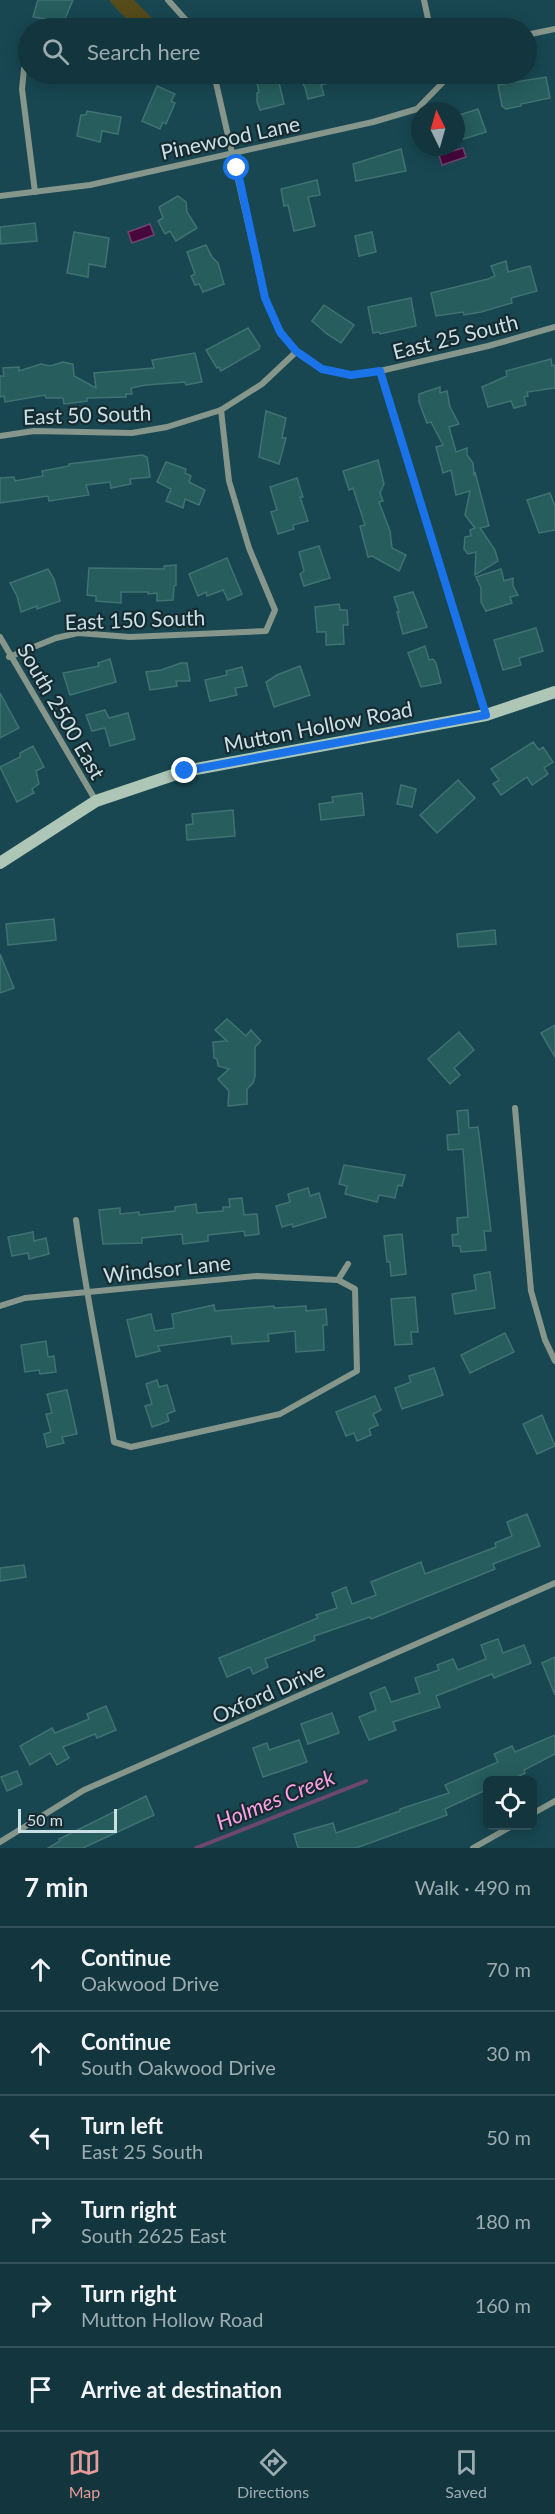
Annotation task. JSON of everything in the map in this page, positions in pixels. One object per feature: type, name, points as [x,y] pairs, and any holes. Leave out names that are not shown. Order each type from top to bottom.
[{"type":"street","points":[[168,0],[184,18]]},
{"type":"street","points":[[424,0],[428,18]]},
{"type":"street","points":[[537,33],[555,29]]},
{"type":"street","points":[[23,84],[35,192]]},
{"type":"street","name":"East 25 South","points":[[216,84],[265,298],[280,332],[296,351],[322,369],[351,375],[380,371],[488,346],[555,327]]},
{"type":"street","name":"Pinewood Lane","points":[[0,195],[90,184],[373,122],[417,109],[441,84]]},
{"type":"street","name":"East 50 South","points":[[0,436],[34,431],[132,433],[167,427],[220,410],[262,384],[296,351]]},
{"type":"street","points":[[380,371],[486,715]]},
{"type":"street","name":"East 150 South","points":[[9,657],[56,638],[78,633],[130,637],[266,631],[275,610],[249,548],[229,480],[220,410]]},
{"type":"street","name":"South 2500 East","points":[[0,637],[9,657],[96,801]]},
{"type":"street","name":"Mutton Hollow Road","points":[[0,863],[96,801],[185,771],[486,715],[555,692]]},
{"type":"street","points":[[515,1108],[531,1292],[545,1340],[555,1361]]},
{"type":"street","points":[[76,1220],[86,1293],[102,1368],[114,1442],[131,1447],[280,1414],[357,1371],[355,1289],[338,1280],[348,1264]]},
{"type":"street","name":"Windsor Lane","points":[[0,1306],[25,1298],[257,1275],[338,1280]]},
{"type":"street","name":"Oxford Drive","points":[[0,1842],[84,1790],[555,1583]]},
{"type":"street","points":[[537,1811],[555,1801]]},
{"type":"street","points":[[472,1848],[505,1830]]},
{"type":"shaded area","points":[[109,0],[134,0],[152,18],[127,18]]},
{"type":"shaded area","points":[[465,154],[466,157],[442,165],[439,156],[465,156]]},
{"type":"shaded area","points":[[150,224],[154,235],[132,243],[128,232]]},
{"type":"building","points":[[38,0],[73,0],[65,18],[33,17]]},
{"type":"building","points":[[546,77],[550,98],[506,109],[502,106],[498,85],[537,84],[537,78]]},
{"type":"building","points":[[257,84],[279,84],[284,104],[260,110],[257,102],[259,92]]},
{"type":"building","points":[[303,84],[325,84],[321,85],[324,95],[308,99]]},
{"type":"building","points":[[157,86],[175,94],[171,101],[175,103],[166,124],[163,122],[160,129],[142,121]]},
{"type":"building","points":[[478,109],[486,132],[465,138],[465,113]]},
{"type":"building","points":[[87,111],[121,117],[118,134],[102,131],[100,142],[77,136],[81,115],[86,115]]},
{"type":"building","points":[[401,149],[406,171],[356,181],[353,164]]},
{"type":"building","points":[[317,180],[320,195],[308,197],[315,226],[294,231],[288,205],[284,206],[281,189]]},
{"type":"building","points":[[178,196],[186,202],[187,212],[197,228],[176,241],[170,231],[165,234],[158,221],[163,218],[159,207]]},
{"type":"building","points":[[35,223],[37,241],[1,244],[0,227]]},
{"type":"building","points":[[74,232],[109,238],[105,267],[89,264],[88,277],[67,273]]},
{"type":"building","points":[[372,232],[376,252],[359,256],[355,236]]},
{"type":"building","points":[[206,245],[218,263],[224,284],[203,292],[199,284],[195,285],[191,276],[195,274],[187,252]]},
{"type":"building","points":[[506,261],[508,272],[530,266],[537,291],[511,298],[512,303],[481,312],[436,316],[431,293],[488,279],[495,276],[491,266]]},
{"type":"building","points":[[411,298],[416,326],[380,334],[379,332],[373,333],[368,307]]},
{"type":"building","points":[[324,305],[354,325],[341,343],[312,321]]},
{"type":"building","points":[[248,328],[260,346],[259,349],[221,371],[206,350]]},
{"type":"building","points":[[195,353],[202,382],[186,385],[185,382],[146,385],[131,388],[132,394],[126,394],[126,397],[87,398],[87,401],[64,404],[63,398],[46,398],[45,395],[5,402],[4,396],[0,397],[0,376],[4,376],[3,368],[19,367],[19,371],[41,364],[50,366],[63,362],[73,364],[74,376],[96,388],[94,373],[154,368],[152,360]]},
{"type":"building","points":[[551,359],[552,366],[555,365],[555,388],[527,392],[528,396],[524,397],[526,405],[514,408],[511,401],[488,407],[482,387],[507,376],[506,371]]},
{"type":"building","points":[[440,387],[440,393],[447,391],[450,407],[459,424],[449,427],[456,452],[467,448],[467,455],[473,463],[474,476],[475,472],[489,526],[480,528],[495,550],[498,561],[475,575],[476,552],[468,554],[464,549],[465,537],[471,536],[470,530],[475,528],[465,515],[470,491],[456,495],[451,470],[443,473],[436,447],[443,445],[431,422],[427,423],[419,402],[419,394]]},
{"type":"building","points":[[266,411],[286,418],[282,438],[286,438],[279,464],[259,457]]},
{"type":"building","points":[[142,455],[147,457],[150,477],[130,479],[131,484],[111,488],[110,482],[86,485],[89,495],[49,501],[48,496],[0,503],[0,478],[14,477],[15,481],[43,476],[42,471],[69,466],[69,464]]},
{"type":"building","points":[[378,460],[384,484],[380,493],[383,501],[379,502],[390,531],[392,548],[406,555],[399,571],[372,556],[368,557],[360,526],[365,525],[353,488],[349,490],[343,471]]},
{"type":"building","points":[[166,462],[186,469],[185,473],[191,476],[189,482],[205,490],[199,505],[185,499],[183,508],[166,501],[171,489],[157,482]]},
{"type":"building","points":[[297,478],[303,497],[300,497],[308,521],[293,525],[294,529],[278,534],[271,512],[277,510],[270,487]]},
{"type":"building","points":[[550,493],[555,506],[555,530],[539,533],[527,500]]},
{"type":"building","points":[[319,546],[330,578],[304,586],[300,574],[304,571],[299,552]]},
{"type":"building","points":[[227,558],[242,594],[228,600],[223,590],[207,596],[206,592],[198,596],[189,574]]},
{"type":"building","points":[[176,565],[173,600],[157,601],[157,593],[148,594],[148,592],[121,592],[121,603],[96,601],[96,596],[87,595],[89,568],[164,569],[164,566]]},
{"type":"building","points":[[48,569],[54,579],[60,601],[21,612],[17,596],[10,583]]},
{"type":"building","points":[[501,569],[504,581],[513,578],[513,586],[518,595],[510,597],[512,603],[486,611],[481,602],[481,588],[476,577]]},
{"type":"building","points":[[413,592],[427,627],[403,634],[394,597]]},
{"type":"building","points":[[339,604],[340,610],[347,610],[348,625],[343,625],[344,644],[326,645],[326,632],[317,632],[315,607]]},
{"type":"building","points":[[536,628],[543,651],[519,658],[521,665],[503,670],[494,640]]},
{"type":"building","points":[[425,646],[429,660],[433,659],[436,663],[441,683],[421,687],[408,653]]},
{"type":"building","points":[[110,659],[116,682],[70,695],[63,673],[99,666],[98,663]]},
{"type":"building","points":[[187,663],[190,681],[176,681],[177,686],[150,690],[146,672]]},
{"type":"building","points":[[300,666],[310,695],[274,707],[266,682]]},
{"type":"building","points":[[242,667],[247,686],[235,688],[237,695],[210,701],[205,680],[227,675],[226,671]]},
{"type":"building","points":[[0,693],[19,728],[0,738]]},
{"type":"building","points":[[105,710],[109,718],[128,713],[135,739],[110,746],[105,728],[92,731],[86,715]]},
{"type":"building","points":[[533,742],[539,750],[543,747],[553,762],[544,768],[548,774],[532,785],[527,777],[501,795],[493,784],[499,780],[491,769]]},
{"type":"building","points":[[33,746],[44,767],[36,771],[39,784],[32,789],[34,793],[17,802],[0,767],[20,757],[20,753]]},
{"type":"building","points":[[458,780],[475,798],[437,833],[420,815]]},
{"type":"building","points":[[401,785],[416,789],[412,807],[397,804]]},
{"type":"building","points":[[362,793],[364,815],[321,820],[319,804],[333,802],[332,797]]},
{"type":"building","points":[[233,810],[235,836],[187,840],[186,825],[193,824],[192,814]]},
{"type":"building","points":[[54,919],[56,940],[8,945],[6,924]]},
{"type":"building","points":[[495,930],[496,944],[458,947],[457,934]]},
{"type":"building","points":[[0,954],[14,988],[0,993]]},
{"type":"building","points":[[227,1019],[246,1036],[251,1030],[261,1041],[255,1047],[255,1077],[247,1089],[247,1104],[228,1106],[229,1091],[218,1079],[229,1069],[218,1066],[217,1059],[214,1058],[213,1042],[227,1041],[215,1030]]},
{"type":"building","points":[[555,1025],[555,1057],[541,1033]]},
{"type":"building","points":[[459,1032],[474,1050],[454,1068],[460,1075],[450,1084],[428,1059]]},
{"type":"building","points":[[468,1110],[469,1128],[478,1127],[491,1231],[484,1231],[486,1250],[461,1252],[460,1246],[453,1246],[452,1235],[458,1234],[457,1218],[468,1217],[463,1149],[448,1150],[447,1135],[459,1134],[457,1111]]},
{"type":"building","points":[[344,1165],[405,1175],[402,1186],[398,1185],[395,1198],[379,1195],[377,1202],[345,1194],[347,1186],[339,1184]]},
{"type":"building","points":[[308,1188],[310,1196],[319,1193],[326,1217],[293,1227],[292,1224],[282,1227],[276,1206],[290,1202],[288,1194]]},
{"type":"building","points":[[242,1198],[244,1215],[257,1214],[259,1234],[245,1236],[244,1231],[208,1235],[208,1241],[183,1244],[182,1234],[142,1238],[142,1243],[103,1244],[99,1210],[120,1208],[120,1214],[139,1212],[139,1215],[175,1211],[175,1207],[196,1204],[197,1213],[223,1211],[223,1207],[230,1207],[229,1199]]},
{"type":"building","points":[[33,1232],[34,1241],[46,1238],[49,1254],[29,1259],[28,1253],[12,1256],[8,1237]]},
{"type":"building","points":[[402,1234],[406,1274],[391,1276],[384,1236]]},
{"type":"building","points":[[490,1272],[495,1308],[455,1314],[452,1294],[476,1290],[474,1275]]},
{"type":"building","points":[[415,1297],[418,1332],[411,1332],[412,1344],[395,1345],[391,1299]]},
{"type":"building","points":[[214,1305],[215,1311],[274,1306],[274,1308],[306,1306],[306,1311],[326,1309],[327,1325],[323,1325],[324,1350],[296,1352],[295,1331],[268,1334],[269,1341],[232,1344],[231,1336],[158,1346],[160,1351],[136,1357],[127,1320],[151,1314],[155,1331],[174,1328],[172,1314]]},
{"type":"building","points":[[505,1333],[514,1352],[470,1373],[461,1355]]},
{"type":"building","points":[[46,1341],[48,1357],[54,1356],[56,1372],[40,1374],[39,1370],[25,1372],[21,1345]]},
{"type":"building","points":[[434,1368],[443,1395],[402,1409],[395,1388],[411,1382],[409,1376]]},
{"type":"building","points":[[157,1380],[159,1387],[167,1385],[175,1411],[167,1414],[169,1421],[152,1427],[145,1406],[152,1404],[146,1384]]},
{"type":"building","points":[[67,1390],[77,1434],[62,1437],[64,1443],[47,1447],[44,1434],[51,1432],[46,1414],[52,1413],[47,1394]]},
{"type":"building","points":[[375,1396],[381,1410],[373,1414],[378,1425],[369,1429],[371,1435],[357,1441],[354,1433],[346,1436],[336,1412]]},
{"type":"building","points":[[542,1415],[555,1446],[537,1454],[523,1424]]},
{"type":"building","points":[[527,1514],[540,1546],[493,1564],[495,1569],[371,1619],[370,1617],[314,1636],[315,1640],[265,1659],[268,1667],[253,1674],[250,1667],[227,1677],[219,1658],[337,1608],[332,1593],[346,1587],[352,1604],[376,1595],[371,1582],[421,1562],[425,1574],[496,1547],[495,1543],[512,1536],[507,1522]]},
{"type":"building","points":[[24,1565],[26,1577],[0,1581],[0,1568]]},
{"type":"building","points":[[498,1639],[503,1653],[524,1645],[531,1663],[494,1678],[492,1674],[436,1696],[440,1707],[393,1722],[396,1730],[369,1740],[359,1717],[376,1710],[370,1693],[385,1687],[391,1702],[420,1693],[415,1678],[439,1670],[437,1665],[453,1659],[458,1670],[486,1659],[481,1645]]},
{"type":"building","points":[[555,1657],[555,1695],[542,1663]]},
{"type":"building","points":[[106,1706],[116,1730],[97,1738],[95,1734],[63,1747],[69,1758],[57,1765],[50,1753],[30,1765],[20,1746],[52,1728],[55,1733],[89,1719],[87,1714]]},
{"type":"building","points":[[332,1713],[339,1733],[308,1744],[301,1724]]},
{"type":"building","points":[[555,1735],[555,1754],[524,1770],[525,1773],[519,1776],[483,1776],[483,1791],[445,1809],[447,1815],[356,1848],[298,1848],[294,1834],[333,1823],[336,1833],[449,1793],[445,1785],[498,1762],[494,1754],[512,1746],[515,1752]]},
{"type":"building","points":[[299,1740],[307,1762],[263,1777],[253,1748],[267,1743],[269,1750]]},
{"type":"building","points":[[17,1771],[22,1784],[7,1791],[1,1777]]},
{"type":"building","points":[[146,1796],[154,1815],[83,1848],[48,1848],[60,1841],[59,1839]]},
{"type":"waterway","name":"Holmes Creek","points":[[196,1848],[366,1781]]},
{"type":"route","points":[[185,771],[486,715],[380,371],[351,375],[322,369],[296,351],[280,332],[265,298],[237,168]]}]
